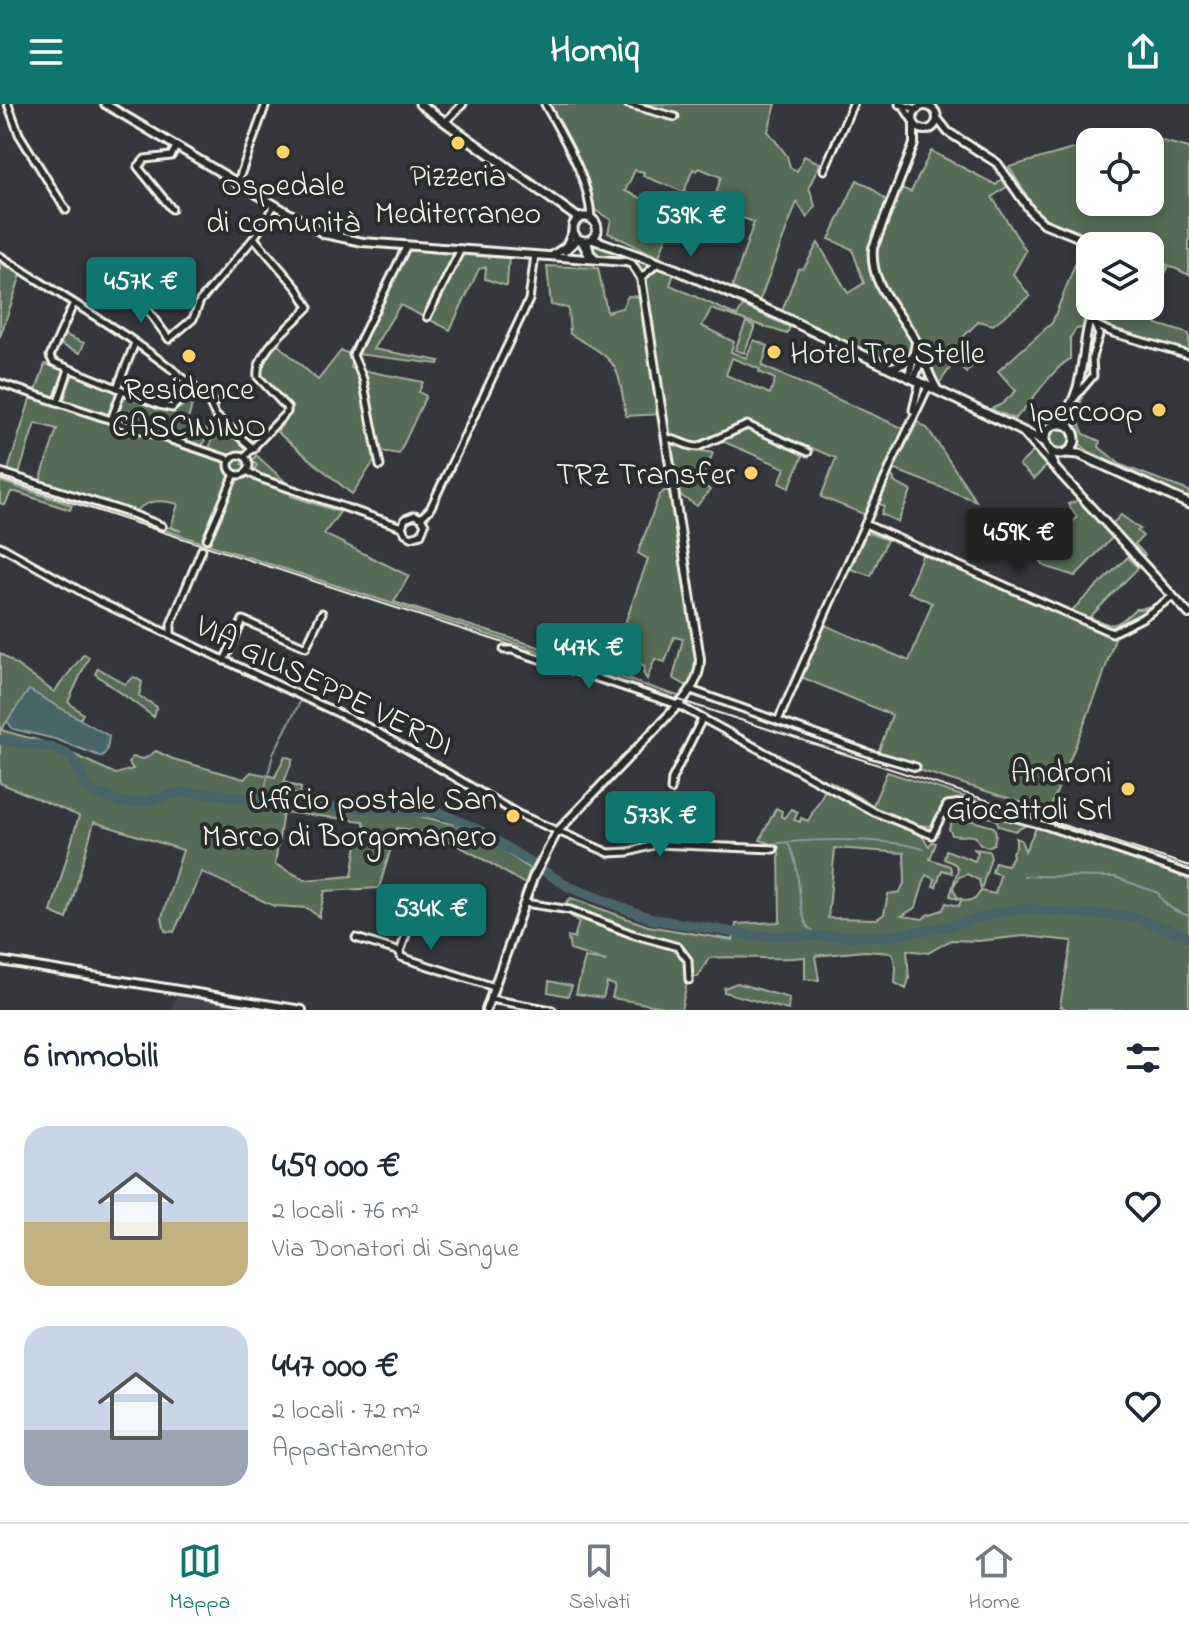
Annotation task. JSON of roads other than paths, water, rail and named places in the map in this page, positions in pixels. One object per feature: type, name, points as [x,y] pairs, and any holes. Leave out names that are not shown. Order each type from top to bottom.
[{"type":"main road","points":[[420,104],[552,201],[578,218],[591,218],[597,225],[587,238]]},
{"type":"main road","points":[[552,201],[573,229],[587,238],[659,263],[754,304],[1018,427],[1047,446],[1064,453],[1079,454],[1189,504]]},
{"type":"main road","points":[[573,229],[578,218]]},
{"type":"main road","points":[[1018,427],[1036,430],[1058,424],[1071,429],[1075,442],[1095,461]]},
{"type":"main road","points":[[1047,446],[1049,428]]},
{"type":"main road","points":[[1064,453],[1075,442]]},
{"type":"street","points":[[8,104],[19,134],[66,210]]},
{"type":"street","points":[[105,104],[274,206],[324,234],[342,240],[626,262],[641,278],[700,659],[698,675],[691,690],[678,705],[557,832],[533,878],[486,1010]]},
{"type":"street","points":[[237,184],[266,104]]},
{"type":"street","points":[[445,122],[463,104]]},
{"type":"street","points":[[545,104],[583,178],[591,218]]},
{"type":"street","points":[[628,104],[675,117]]},
{"type":"street","points":[[824,170],[853,104]]},
{"type":"street","points":[[900,105],[929,107],[935,111],[948,132],[997,163],[1036,218],[1051,228],[1076,237]]},
{"type":"street","points":[[900,105],[921,130],[948,132]]},
{"type":"street","points":[[778,721],[913,415],[933,387],[918,349],[877,281],[872,262],[873,248],[914,144],[913,122],[921,106]]},
{"type":"street","points":[[914,144],[929,130],[935,111]]},
{"type":"street","points":[[172,209],[138,167],[145,159],[171,156],[176,147]]},
{"type":"street","points":[[137,296],[169,339],[193,319],[200,301],[254,238],[274,206]]},
{"type":"street","points":[[551,256],[566,246],[573,229]]},
{"type":"street","points":[[245,456],[249,465],[247,471],[242,475],[235,474],[229,466],[231,460],[239,455],[245,456],[254,449],[287,412],[287,408],[258,377],[257,370],[268,351],[309,307],[309,303],[254,238]]},
{"type":"street","points":[[551,256],[563,253],[587,238]]},
{"type":"street","points":[[587,238],[586,255],[593,259]]},
{"type":"street","points":[[380,466],[363,379],[353,355],[407,245]]},
{"type":"street","points":[[427,317],[461,249]]},
{"type":"street","points":[[421,518],[430,509],[529,300],[535,255]]},
{"type":"street","points":[[0,256],[135,343],[190,384],[211,402],[216,416],[254,449]]},
{"type":"street","points":[[641,278],[659,263]]},
{"type":"street","points":[[73,305],[50,356],[53,362],[172,408],[186,394],[190,384]]},
{"type":"street","points":[[1091,320],[1128,338],[1139,338],[1189,355]]},
{"type":"street","points":[[1071,402],[1093,376],[1092,357],[1099,331],[1091,320]]},
{"type":"street","points":[[1058,424],[1068,412],[1084,365],[1091,320]]},
{"type":"street","points":[[111,420],[135,343]]},
{"type":"street","points":[[892,367],[908,362],[918,349]]},
{"type":"street","points":[[913,415],[918,349]]},
{"type":"street","points":[[58,402],[69,369]]},
{"type":"street","points":[[0,383],[231,460]]},
{"type":"street","points":[[1068,412],[1071,429]]},
{"type":"street","points":[[666,438],[698,447],[747,425],[808,452]]},
{"type":"street","points":[[1018,427],[1189,614]]},
{"type":"street","points":[[1047,446],[1058,472]]},
{"type":"street","points":[[1058,472],[1057,465],[1064,453]]},
{"type":"street","points":[[247,471],[259,478],[402,527],[408,536],[418,536],[425,528],[421,518]]},
{"type":"street","points":[[0,472],[162,526]]},
{"type":"street","points":[[207,538],[235,474]]},
{"type":"street","points":[[402,527],[411,515],[421,518]]},
{"type":"street","points":[[865,524],[1112,633],[1142,618],[1172,597]]},
{"type":"street","name":"VIA GIUSEPPE VERDI","points":[[0,546],[98,601],[374,730],[518,814],[609,853],[629,852],[657,844],[774,849]]},
{"type":"street","points":[[172,635],[171,624],[202,549]]},
{"type":"street","points":[[224,661],[243,620],[306,647],[322,613]]},
{"type":"street","points":[[504,650],[512,650],[678,705],[874,812],[932,835],[947,805],[962,803],[1046,826],[1189,874]]},
{"type":"street","points":[[691,690],[916,767]]},
{"type":"street","points":[[671,790],[672,779],[702,719]]},
{"type":"street","points":[[421,891],[400,952],[401,957],[494,987]]},
{"type":"street","points":[[525,903],[570,910],[632,934],[678,947],[688,960],[689,980]]},
{"type":"street","points":[[356,938],[400,952]]},
{"type":"street","points":[[0,961],[302,1010]]},
{"type":"street","points":[[490,999],[552,1010]]},
{"type":"water","points":[[29,690],[109,736],[107,750],[102,757],[55,739],[13,729],[7,721]]},
{"type":"waterway","points":[[262,801],[273,754],[300,702],[305,701],[358,726]]},
{"type":"waterway","points":[[361,728],[368,732]]},
{"type":"waterway","points":[[374,735],[384,740]]},
{"type":"waterway","points":[[0,740],[51,747],[68,755],[87,787],[124,803],[144,802],[180,792],[324,807],[441,813],[479,830],[569,887],[652,919],[756,936],[890,936],[945,927],[1018,908],[1133,917],[1189,937]]},
{"type":"waterway","points":[[755,846],[840,840],[884,842],[924,849]]},
{"type":"waterway","points":[[604,848],[676,842]]},
{"type":"waterway","points":[[788,844],[796,864],[805,920],[819,936]]},
{"type":"waterway","points":[[1024,876],[1115,877],[1158,893],[1171,908],[1189,916]]},
{"type":"railway","points":[[0,479],[1189,866]]},
{"type":"place","name":"Pizzeria Mediterraneo","points":[[458,143]]},
{"type":"place","name":"Ospedale di comunità","points":[[283,152]]},
{"type":"place","name":"Hotel Tre Stelle","points":[[774,352]]},
{"type":"place","name":"Residence CASCININO","points":[[189,356]]},
{"type":"place","name":"Ipercoop","points":[[1159,410]]},
{"type":"place","name":"TRZ Transfer","points":[[751,473]]},
{"type":"place","name":"Androni Giocattoli Srl","points":[[1128,789]]},
{"type":"place","name":"Ufficio postale San Marco di Borgomanero","points":[[513,816]]}]
